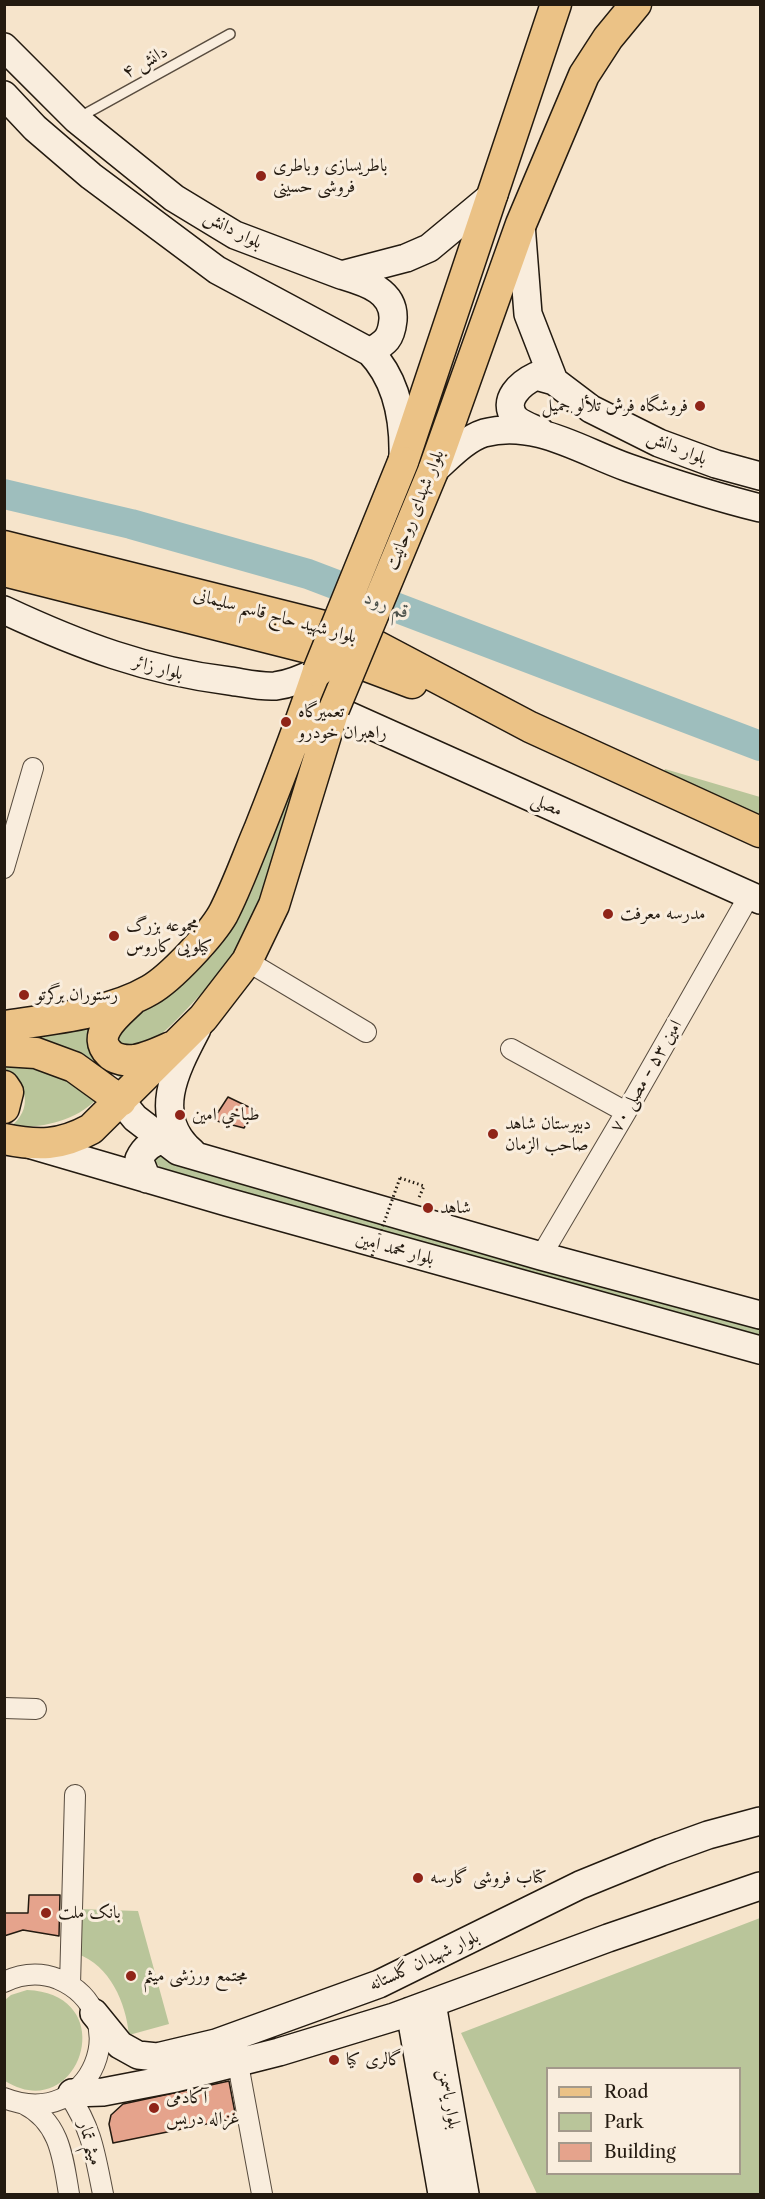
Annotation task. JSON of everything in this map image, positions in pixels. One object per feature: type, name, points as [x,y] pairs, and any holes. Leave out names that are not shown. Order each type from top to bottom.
[{"type":"main road","name":"بلوار شهدای روحانیت","points":[[136,996],[151,990],[172,972],[222,916],[237,884],[291,751],[318,671],[403,462],[556,4]]},
{"type":"main road","points":[[531,77],[578,4]]},
{"type":"main road","points":[[584,75],[612,4]]},
{"type":"main road","name":"بلوار شهدای روحانیت","points":[[18,1142],[71,1140],[91,1129],[203,1018],[247,961],[274,905],[334,709],[433,471],[521,224],[584,75],[608,38],[636,4]]},
{"type":"main road","name":"بلوار دانش","points":[[4,47],[76,119],[174,198],[235,235],[363,282],[381,292],[391,303],[393,312],[391,334],[386,342],[375,356],[217,270],[91,176],[35,128],[4,95]]},
{"type":"main road","points":[[341,275],[406,258],[429,248],[494,194]]},
{"type":"main road","points":[[521,224],[528,314],[554,381]]},
{"type":"main road","points":[[375,356],[393,388],[400,412],[403,462]]},
{"type":"main road","points":[[543,433],[515,418],[511,408],[512,397],[519,385],[536,376],[554,381]]},
{"type":"main road","name":"بلوار دانش","points":[[554,381],[591,409],[659,443],[760,477]]},
{"type":"main road","name":"بلوار دانش","points":[[433,471],[466,443],[483,434],[508,430],[543,433],[627,468],[760,508]]},
{"type":"main road","name":"بلوار شهید حاج قاسم سلیمانی","points":[[4,546],[351,633],[530,727],[760,832]]},
{"type":"main road","name":"بلوار شهید حاج قاسم سلیمانی","points":[[4,571],[340,656],[530,727]]},
{"type":"main road","name":"بلوار زائر","points":[[4,610],[60,636],[129,661],[187,676],[273,686],[296,681],[318,671]]},
{"type":"main road","name":"مصلی","points":[[334,709],[755,898]]},
{"type":"main road","points":[[8,1021],[57,1018],[117,1005],[136,996]]},
{"type":"main road","points":[[136,996],[116,1015],[103,1034],[103,1044],[110,1055],[121,1060],[135,1060],[176,1046]]},
{"type":"main road","points":[[203,1018],[183,1057],[174,1081],[170,1101],[170,1119],[176,1134],[186,1146],[206,1160]]},
{"type":"main road","points":[[4,1051],[36,1053],[74,1067],[121,1101]]},
{"type":"main road","points":[[4,1086],[8,1092],[4,1108]]},
{"type":"main road","name":"بلوار محمد امین","points":[[121,1101],[135,1118],[178,1151],[541,1256],[760,1315]]},
{"type":"main road","points":[[147,1179],[139,1159],[142,1151],[155,1142],[164,1140]]},
{"type":"main road","name":"بلوار محمد امین","points":[[18,1142],[760,1350]]},
{"type":"main road","name":"بلوار شهیدان گلستانه","points":[[94,2013],[120,2045],[138,2055],[157,2057],[216,2043],[388,1980],[580,1885],[661,1851],[760,1821]]},
{"type":"main road","name":"بلوار شهیدان گلستانه","points":[[71,2094],[124,2088],[238,2064],[421,2007],[608,1938],[760,1886]]},
{"type":"main road","name":"بلوار یاسمن","points":[[421,2007],[428,2047],[465,2194]]},
{"type":"main road","name":"بلوار یاسمن","points":[[428,2047],[442,2194]]},
{"type":"street","points":[[4,868],[33,768]]},
{"type":"street","name":"امین ۵۳ - مصلی ۷۰","points":[[541,1256],[755,898]]},
{"type":"street","points":[[247,961],[366,1032]]},
{"type":"street","points":[[511,1049],[626,1112]]},
{"type":"street","points":[[4,1708],[36,1709]]},
{"type":"street","points":[[70,1985],[75,1795]]},
{"type":"street","points":[[4,1982],[32,1974],[55,1978],[70,1985],[84,1998],[94,2013],[99,2035],[97,2057],[88,2077],[71,2094],[41,2105],[24,2104],[4,2098]]},
{"type":"street","points":[[238,2064],[262,2194]]},
{"type":"street","name":"میثم تمار","points":[[71,2094],[92,2138],[103,2194]]},
{"type":"street","name":"میثم تمار","points":[[24,2104],[39,2112],[53,2132],[62,2154],[69,2194]]},
{"type":"lane","name":"دانش ۴","points":[[76,119],[230,34]]},
{"type":"path","points":[[372,1256],[400,1178],[424,1186]]},
{"type":"green space","points":[[315,736],[293,812],[267,887],[238,946],[217,975],[179,1017],[153,1040],[131,1053],[115,1043],[126,1020],[169,994],[212,956],[232,927],[251,893],[300,761]]},
{"type":"green space","points":[[665,769],[760,797],[760,827],[661,783]]},
{"type":"green space","points":[[98,1022],[138,1062],[122,1079],[76,1050],[17,1034]]},
{"type":"green space","points":[[4,1063],[56,1071],[97,1099],[78,1113],[57,1122],[46,1125],[10,1127],[22,1113],[25,1097],[19,1082],[5,1071]]},
{"type":"green space","points":[[161,1152],[760,1322],[760,1335],[213,1185],[160,1167],[155,1162]]},
{"type":"green space","name":"مجتمع ورزشی میثم","points":[[77,1909],[138,1911],[169,2024],[129,2035],[120,1998],[107,1976],[89,1959],[77,1954]]},
{"type":"green space","points":[[760,1918],[760,2194],[537,2194],[461,2033]]},
{"type":"green space","points":[[27,1990],[57,1997],[75,2012],[82,2033],[80,2054],[70,2073],[53,2087],[31,2090],[5,2081],[5,2000],[11,1995]]},
{"type":"building","points":[[228,1097],[255,1110],[244,1128],[213,1120]]},
{"type":"building","name":"بانک ملت","points":[[29,1895],[60,1895],[59,1936],[23,1930],[4,1936],[4,1913],[28,1913]]},
{"type":"building","points":[[229,2081],[236,2118],[113,2143],[109,2124],[111,2115],[123,2104]]},
{"type":"waterway","name":"قم رود","points":[[4,494],[131,524],[308,574],[760,746]]},
{"type":"place","name":"باطریسازی وباطری فروشی حسینی","points":[[261,176]]},
{"type":"place","name":"فروشگاه فرش تلألو جمیل","points":[[700,406]]},
{"type":"place","name":"تعمیرگاه راهبران خودرو","points":[[286,722]]},
{"type":"place","name":"مدرسه معرفت","points":[[608,914]]},
{"type":"place","name":"مجموعه بزرگ کیلویی کاروس","points":[[114,936]]},
{"type":"place","name":"رستوران برگرتو","points":[[24,995]]},
{"type":"place","name":"طباخي امين","points":[[180,1115]]},
{"type":"place","name":"دبیرستان شاهد صاحب الزمان","points":[[493,1134]]},
{"type":"place","name":"شاهد","points":[[428,1208]]},
{"type":"place","name":"کتاب فروشی گارسه","points":[[418,1878]]},
{"type":"place","name":"بانک ملت","points":[[46,1913]]},
{"type":"place","name":"مجتمع ورزشی میثم","points":[[131,1976]]},
{"type":"place","name":"گالری کیا","points":[[334,2060]]},
{"type":"place","name":"آکادمی غزاله دریس","points":[[154,2108]]}]
